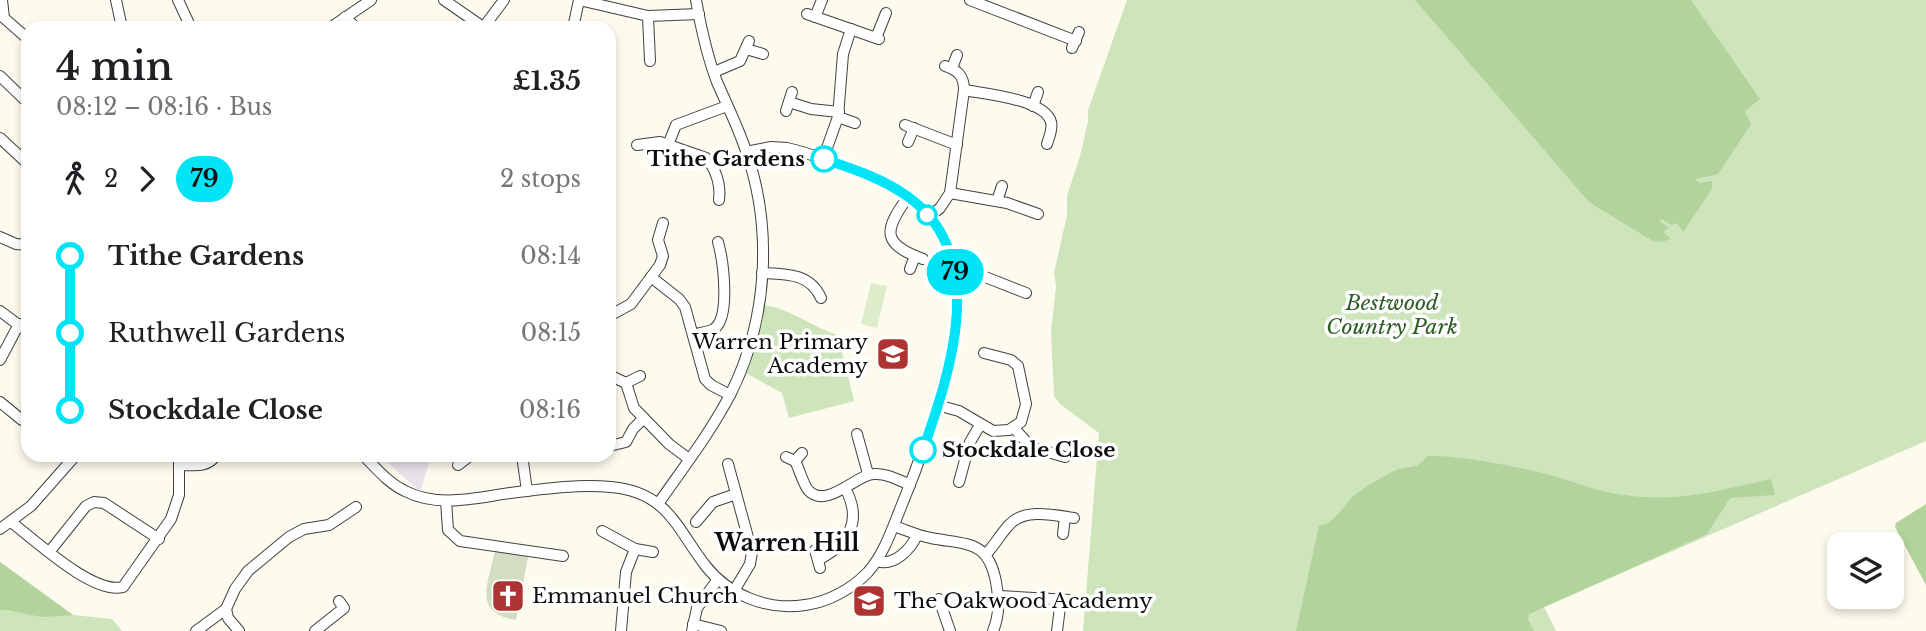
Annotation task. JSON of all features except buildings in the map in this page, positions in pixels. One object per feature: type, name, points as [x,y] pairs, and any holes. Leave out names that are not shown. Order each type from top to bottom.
[{"type":"street","points":[[2,0],[4,18],[21,33]]},
{"type":"street","points":[[116,0],[120,21]]},
{"type":"street","points":[[178,0],[188,21]]},
{"type":"street","points":[[340,21],[372,0]]},
{"type":"street","points":[[444,0],[473,21]]},
{"type":"street","points":[[488,21],[504,0]]},
{"type":"street","points":[[574,21],[579,0],[648,16],[699,14]]},
{"type":"street","points":[[623,11],[626,0]]},
{"type":"street","points":[[658,504],[730,395],[750,341],[758,309],[762,273],[760,213],[746,152],[714,72],[696,0]]},
{"type":"street","points":[[822,0],[811,15],[878,39],[886,13]]},
{"type":"street","points":[[970,0],[1076,40]]},
{"type":"street","points":[[647,56],[648,16]]},
{"type":"street","points":[[345,17],[349,21]]},
{"type":"street","points":[[823,159],[838,114],[843,54],[851,30]]},
{"type":"street","points":[[714,72],[737,63],[748,45],[762,54]]},
{"type":"street","points":[[929,217],[940,208],[950,193],[964,90],[962,77],[949,67],[957,54]]},
{"type":"street","points":[[0,76],[21,96]]},
{"type":"street","points":[[964,90],[1013,99],[1042,110],[1049,117],[1052,128],[1046,137]]},
{"type":"street","points":[[1033,106],[1038,92]]},
{"type":"street","points":[[789,102],[838,114],[855,123]]},
{"type":"street","points":[[668,145],[676,125],[727,106]]},
{"type":"street","points":[[908,142],[909,127],[957,145]]},
{"type":"street","points":[[0,138],[21,158]]},
{"type":"street","points":[[637,145],[660,142],[708,160],[720,187],[719,200]]},
{"type":"street","points":[[370,462],[384,477],[406,492],[446,501],[527,491],[607,486],[634,491],[658,504],[679,524],[704,564],[718,579],[734,591],[771,605],[797,606],[814,603],[848,588],[869,571],[877,561],[911,485],[937,405],[957,325],[956,274],[946,243],[929,217],[908,197],[875,178],[779,146],[746,152]]},
{"type":"street","points":[[997,201],[1002,186]]},
{"type":"street","points":[[709,187],[720,187]]},
{"type":"street","points":[[950,193],[1034,209]]},
{"type":"street","points":[[908,197],[894,218],[890,235],[900,250],[919,258],[910,269]]},
{"type":"street","points":[[616,308],[634,300],[662,260],[658,244],[664,230]]},
{"type":"street","points":[[0,237],[21,244]]},
{"type":"street","points":[[692,335],[714,329],[720,320],[726,253],[718,242]]},
{"type":"street","points":[[762,273],[798,276],[822,292]]},
{"type":"street","points":[[956,274],[975,273],[1023,291],[1014,302]]},
{"type":"street","points":[[651,277],[682,302],[705,379],[730,395]]},
{"type":"street","points":[[0,311],[19,324],[0,360]]},
{"type":"street","points":[[937,405],[959,411],[980,425],[999,432],[1014,428],[1023,418],[1027,404],[1022,363],[990,352]]},
{"type":"street","points":[[626,383],[640,376]]},
{"type":"street","points":[[616,377],[626,383],[631,403],[644,418],[669,444],[689,459]]},
{"type":"street","points":[[0,402],[19,415]]},
{"type":"street","points":[[616,446],[630,446],[633,429],[644,418]]},
{"type":"street","points":[[957,477],[970,442],[980,425]]},
{"type":"street","points":[[1014,428],[1031,447],[1060,452]]},
{"type":"street","points":[[862,439],[868,474]]},
{"type":"street","points":[[795,457],[806,497],[825,495],[845,488],[868,474],[884,474],[911,485]]},
{"type":"street","points":[[0,529],[37,499],[70,462]]},
{"type":"street","points":[[11,522],[85,579],[119,588],[127,584],[171,519],[177,502],[179,462]]},
{"type":"street","points":[[189,462],[205,465],[210,462]]},
{"type":"street","points":[[523,462],[527,491]]},
{"type":"street","points":[[732,469],[752,552],[750,564],[734,591]]},
{"type":"street","points":[[818,559],[838,548],[852,526],[853,505],[845,488]]},
{"type":"street","points":[[697,515],[713,502],[736,494]]},
{"type":"street","points":[[446,501],[448,530],[460,541],[558,552]]},
{"type":"street","points":[[50,551],[86,506],[94,502],[104,503],[159,539]]},
{"type":"street","points":[[196,631],[226,609],[235,589],[248,571],[285,541],[304,529],[329,525],[358,507]]},
{"type":"street","points":[[986,554],[1009,524],[1021,516],[1029,514],[1069,517],[1063,534]]},
{"type":"street","points":[[894,526],[917,535],[964,542],[986,554],[994,569],[999,596],[998,615],[993,631]]},
{"type":"street","points":[[609,531],[635,549],[653,552]]},
{"type":"street","points":[[877,561],[890,562],[908,550],[917,535]]},
{"type":"street","points":[[621,631],[626,572],[635,549]]},
{"type":"street","points":[[718,579],[701,602],[692,628],[721,631]]},
{"type":"street","points":[[999,596],[1065,599],[1057,631]]},
{"type":"street","points":[[317,630],[344,608],[340,601]]},
{"type":"street","points":[[938,605],[950,631]]},
{"type":"street","points":[[226,609],[228,618],[239,631]]},
{"type":"shaded area","points":[[387,462],[429,462],[421,490]]},
{"type":"green space","name":"Bestwood Country Park","points":[[1127,0],[1926,0],[1926,441],[1544,607],[1556,631],[1083,631],[1099,433],[1060,404],[1054,396],[1051,332],[1056,286],[1054,273],[1067,215],[1067,196],[1080,156],[1088,110]]},
{"type":"green space","points":[[1415,0],[1691,0],[1760,99],[1745,111],[1751,124],[1718,174],[1695,179],[1700,183],[1712,181],[1712,189],[1683,232],[1677,223],[1671,225],[1662,219],[1659,221],[1669,228],[1663,232],[1671,239],[1661,242],[1651,240],[1589,202]]},
{"type":"green space","points":[[871,283],[887,286],[877,328],[861,324]]},
{"type":"green space","points":[[764,305],[783,310],[838,335],[854,401],[789,418],[782,393],[746,373],[754,352]]},
{"type":"green space","points":[[1427,456],[1513,466],[1603,491],[1638,497],[1695,495],[1771,479],[1775,495],[1730,498],[1707,534],[1529,614],[1528,620],[1534,631],[1296,631],[1319,526],[1331,521],[1354,495],[1394,471],[1419,464]]},
{"type":"green space","points":[[1926,504],[1926,585],[1904,544],[1904,532],[1898,532],[1896,523]]},
{"type":"green space","points":[[495,550],[528,557],[516,620],[493,611],[488,603],[487,585]]},
{"type":"green space","points":[[0,562],[73,615],[112,619],[122,631],[0,631]]},
{"type":"green space","points":[[0,562],[73,615],[41,617],[0,610]]},
{"type":"bus line","name":"79","points":[[824,159],[875,178],[913,200],[934,224],[954,263],[958,289],[957,325],[923,450]]},
{"type":"place","name":"Tithe Gardens","points":[[824,159]]},
{"type":"place","name":"Warren Primary Academy","points":[[893,354]]},
{"type":"place","name":"Stockdale Close","points":[[923,450]]},
{"type":"place","name":"Emmanuel Church","points":[[508,596]]},
{"type":"place","name":"The Oakwood Academy","points":[[869,601]]},
{"type":"district","name":"Warren Hill","points":[[787,543]]}]
